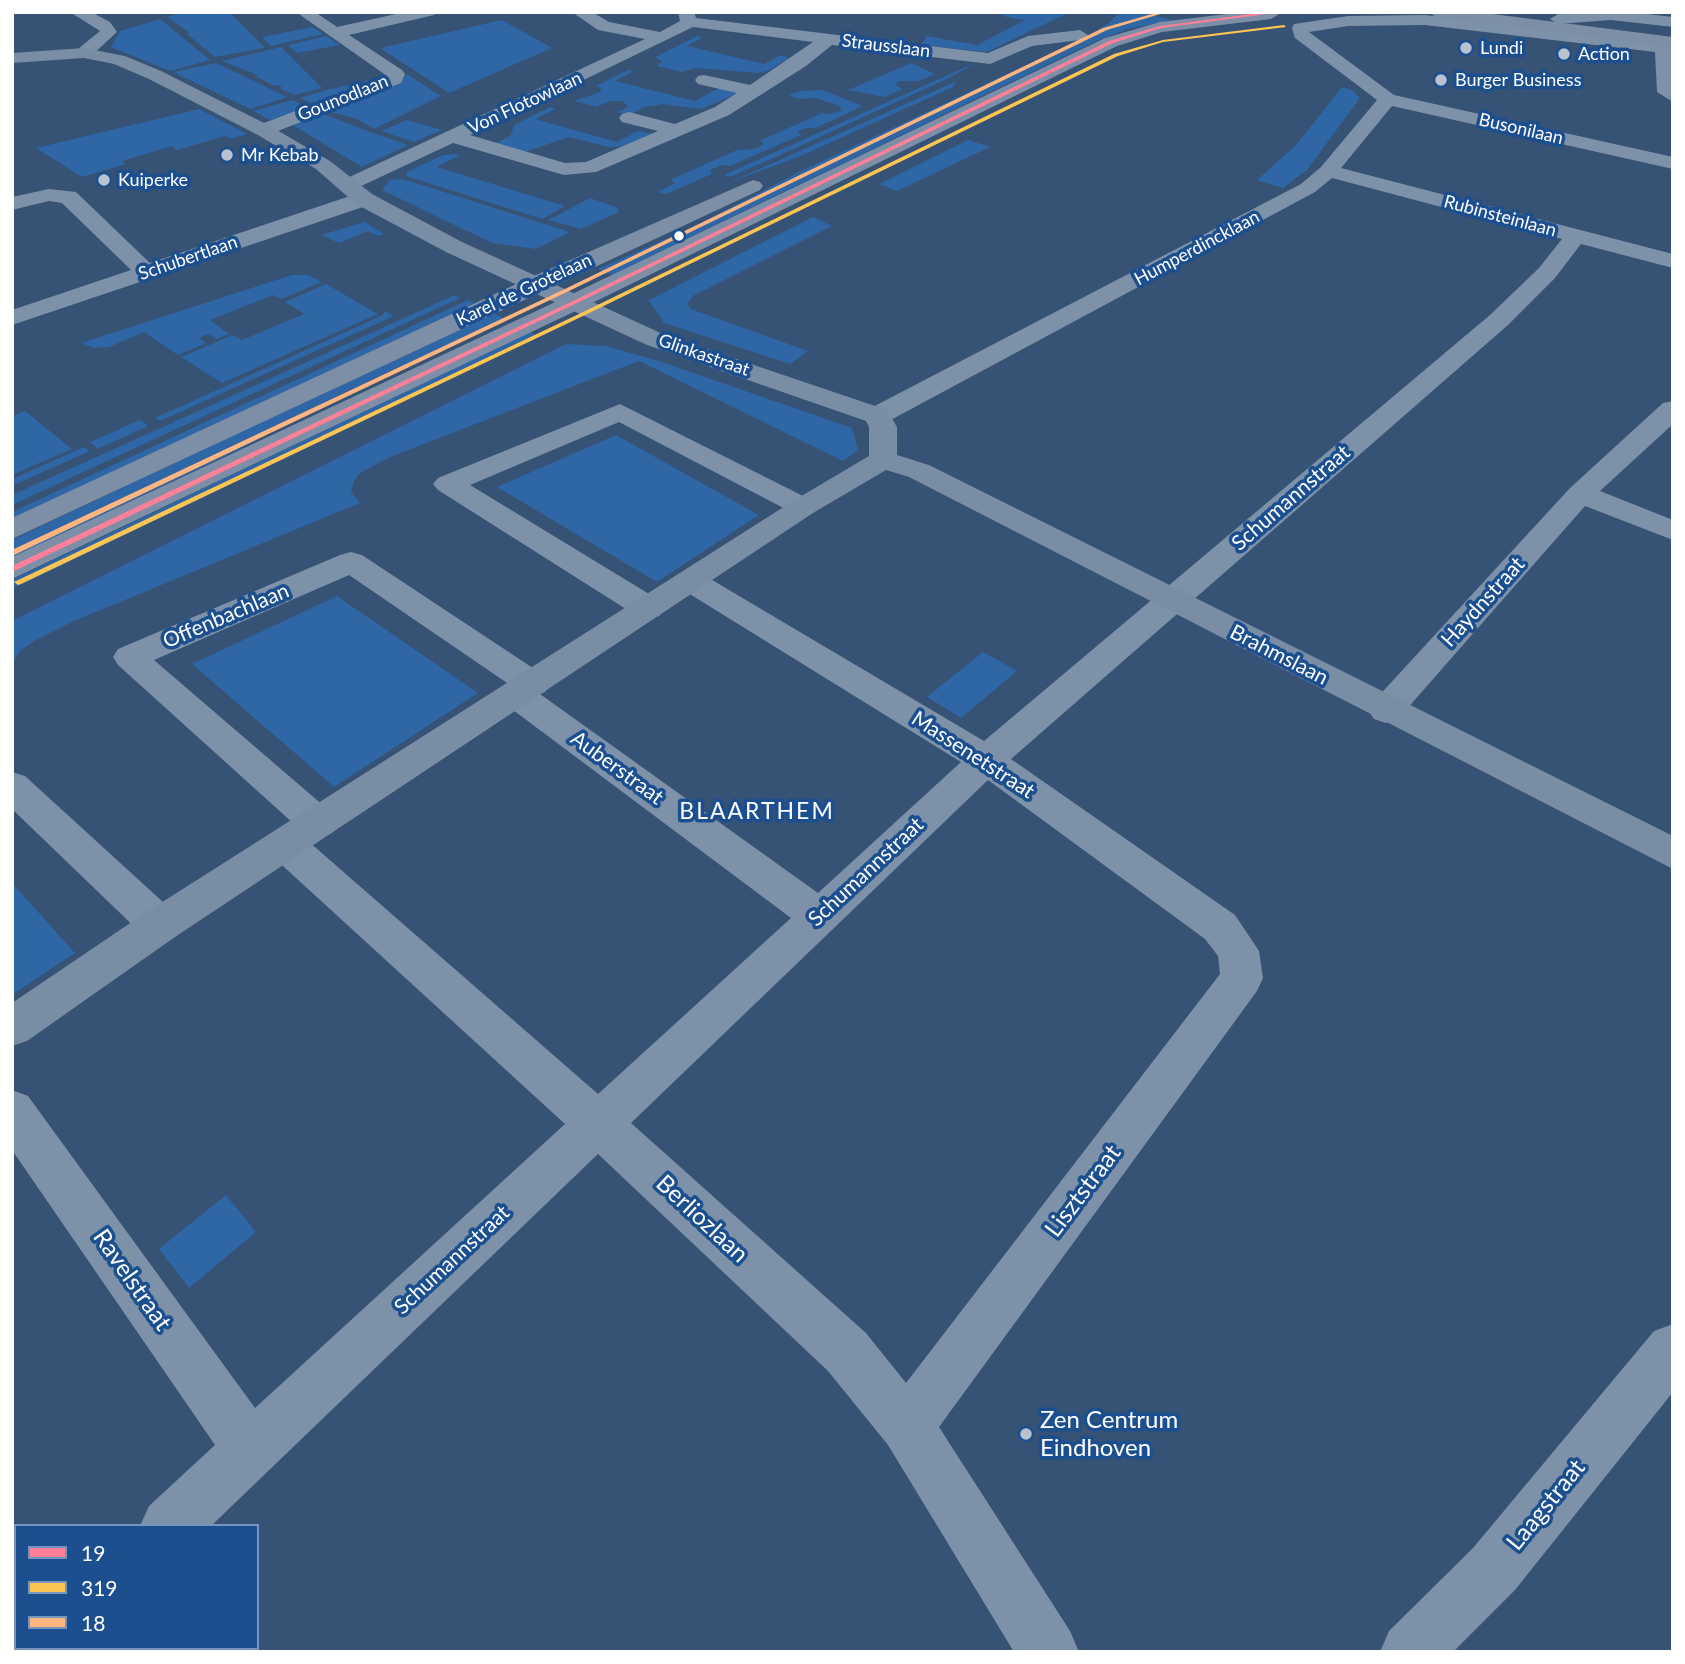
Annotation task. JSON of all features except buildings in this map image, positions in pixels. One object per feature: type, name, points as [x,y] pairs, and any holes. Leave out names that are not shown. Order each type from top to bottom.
[{"type":"main road","name":"Karel de Grotelaan","points":[[12,530],[535,284],[1080,35],[1103,22],[1110,12]]},
{"type":"main road","points":[[1199,12],[1277,13]]},
{"type":"main road","points":[[1436,12],[1670,47]]},
{"type":"main road","points":[[1504,12],[1673,33]]},
{"type":"main road","name":"Karel de Grotelaan","points":[[12,569],[575,302],[1111,42],[1160,27],[1277,13]]},
{"type":"street","points":[[78,12],[104,26],[109,32],[84,53]]},
{"type":"street","name":"Gounodlaan","points":[[263,130],[395,79],[396,74],[304,12]]},
{"type":"street","points":[[333,33],[428,12]]},
{"type":"street","points":[[580,12],[604,26],[663,38]]},
{"type":"street","points":[[1558,19],[1611,13],[1673,22]]},
{"type":"street","points":[[1474,16],[1518,30]]},
{"type":"street","name":"Von Flotowlaan","points":[[357,191],[454,137],[663,38],[687,17]]},
{"type":"street","name":"Strausslaan","points":[[687,17],[989,59],[1028,41],[1080,35]]},
{"type":"street","points":[[1388,99],[1301,34],[1300,28],[1309,24],[1394,19],[1670,47],[1666,92],[1673,96]]},
{"type":"street","points":[[454,137],[573,170],[589,168],[680,131],[754,92],[828,38]]},
{"type":"street","name":"Glinkastraat","points":[[12,58],[84,53],[108,57],[143,70],[263,130],[357,191],[454,247],[656,340],[877,416]]},
{"type":"street","points":[[704,80],[754,92]]},
{"type":"street","name":"Busonilaan","points":[[1388,99],[1667,158]]},
{"type":"street","name":"Humperdincklaan","points":[[877,416],[1308,188],[1328,171],[1388,99]]},
{"type":"street","points":[[629,118],[680,131]]},
{"type":"street","name":"Rubinsteinlaan","points":[[1328,171],[1673,261]]},
{"type":"street","name":"Schubertlaan","points":[[12,318],[146,272],[357,191]]},
{"type":"street","points":[[12,204],[56,195],[68,197],[146,272]]},
{"type":"street","name":"Schumannstraat","points":[[171,1524],[986,760],[1499,320],[1547,272],[1576,236]]},
{"type":"street","name":"Haydnstraat","points":[[1386,710],[1580,495],[1673,409]]},
{"type":"street","points":[[648,608],[448,484],[620,412],[803,507]]},
{"type":"street","points":[[12,1027],[160,925],[803,507],[883,460],[883,427],[877,416]]},
{"type":"street","name":"Brahmslaan","points":[[883,460],[919,471],[1386,710],[1671,849]]},
{"type":"street","points":[[1580,495],[1673,531]]},
{"type":"street","name":"Offenbachlaan","points":[[302,834],[130,657],[351,562],[525,689]]},
{"type":"street","name":"Massenetstraat","points":[[691,581],[986,760],[1220,927],[1238,951]]},
{"type":"street","name":"Auberstraat","points":[[525,689],[819,916]]},
{"type":"street","points":[[12,786],[160,925]]},
{"type":"street","name":"Berliozlaan","points":[[302,834],[597,1123],[847,1352],[907,1426],[1049,1652]]},
{"type":"street","name":"Lisztstraat","points":[[907,1426],[1242,978],[1238,951]]},
{"type":"street","name":"Ravelstraat","points":[[12,1111],[251,1449]]},
{"type":"street","name":"Laagstraat","points":[[1410,1652],[1494,1570],[1673,1350]]},
{"type":"shaded area","points":[[184,12],[229,12],[265,48],[215,57],[187,34],[190,33],[167,17]]},
{"type":"shaded area","points":[[1009,12],[1070,12],[987,52],[921,45],[927,36],[977,45],[1025,20],[1002,16]]},
{"type":"shaded area","points":[[1120,12],[1139,12],[1172,20],[1128,29],[1094,42],[612,275],[598,269],[695,226],[801,171],[1088,36],[1109,23]]},
{"type":"shaded area","points":[[160,19],[210,60],[170,71],[111,47],[120,31]]},
{"type":"shaded area","points":[[502,20],[552,48],[449,93],[380,48]]},
{"type":"shaded area","points":[[313,27],[323,34],[271,46],[262,37]]},
{"type":"shaded area","points":[[326,36],[340,45],[297,53],[288,45]]},
{"type":"shaded area","points":[[697,36],[703,37],[687,46],[764,64],[781,55],[789,58],[768,71],[757,73],[695,68],[682,72],[657,66],[662,61],[655,57]]},
{"type":"shaded area","points":[[281,47],[322,88],[294,95],[279,88],[282,87],[279,85],[274,86],[255,76],[258,75],[222,61]]},
{"type":"shaded area","points":[[977,62],[951,77],[776,157],[729,177],[724,175]]},
{"type":"shaded area","points":[[216,63],[288,97],[250,109],[173,72]]},
{"type":"shaded area","points":[[911,63],[935,74],[919,81],[898,81],[896,85],[903,89],[885,97],[848,90]]},
{"type":"shaded area","points":[[628,70],[634,71],[615,81],[695,101],[721,87],[739,93],[701,109],[663,104],[644,107],[630,115],[618,112],[628,107],[623,101],[609,101],[597,107],[574,101],[600,92],[601,88],[596,86]]},
{"type":"shaded area","points":[[407,74],[441,96],[374,129],[357,119],[327,111],[396,85]]},
{"type":"shaded area","points":[[385,77],[315,105],[300,98],[326,90]]},
{"type":"shaded area","points":[[957,81],[953,87],[803,155],[728,183]]},
{"type":"shaded area","points":[[1342,87],[1352,90],[1360,98],[1307,170],[1283,188],[1257,180],[1296,145]]},
{"type":"shaded area","points":[[822,90],[863,106],[816,128],[797,132],[801,135],[730,166],[722,165],[710,170],[712,174],[667,194],[658,192],[675,183],[670,180],[737,150],[755,149],[764,144],[761,140],[822,113],[831,114],[842,110],[839,106],[816,98],[799,99],[789,95],[800,91]]},
{"type":"shaded area","points":[[292,100],[309,107],[270,120],[253,111]]},
{"type":"shaded area","points":[[550,107],[555,109],[535,119],[617,142],[638,131],[652,134],[625,146],[609,147],[569,137],[525,152],[495,144],[511,135],[514,125]]},
{"type":"shaded area","points":[[199,109],[247,134],[231,139],[225,136],[177,150],[172,146],[122,161],[126,164],[82,177],[36,148]]},
{"type":"shaded area","points":[[321,113],[408,145],[362,167],[291,124]]},
{"type":"shaded area","points":[[407,120],[442,130],[414,142],[381,131]]},
{"type":"shaded area","points":[[968,140],[990,147],[897,191],[879,184]]},
{"type":"shaded area","points":[[443,155],[460,155],[437,167],[565,206],[542,219],[406,176],[407,172]]},
{"type":"shaded area","points":[[403,179],[568,233],[536,249],[492,243],[382,190],[390,180]]},
{"type":"shaded area","points":[[590,198],[618,208],[619,212],[581,229],[548,220]]},
{"type":"shaded area","points":[[813,217],[832,226],[693,296],[687,304],[691,309],[808,351],[790,364],[664,323],[649,300]]},
{"type":"shaded area","points":[[364,222],[384,234],[378,236],[368,231],[339,243],[322,235]]},
{"type":"shaded area","points":[[292,275],[308,275],[322,282],[281,299],[273,295],[210,320],[229,334],[217,339],[208,334],[199,338],[206,343],[178,355],[144,332],[109,347],[94,348],[81,343]]},
{"type":"shaded area","points":[[326,284],[378,314],[222,383],[181,357],[233,335],[242,340],[304,314],[285,302]]},
{"type":"shaded area","points":[[455,295],[460,298],[12,505],[12,495]]},
{"type":"shaded area","points":[[468,300],[475,303],[12,520],[12,512]]},
{"type":"shaded area","points":[[385,311],[394,316],[160,421],[155,418],[383,315]]},
{"type":"shaded area","points":[[492,312],[505,319],[341,394],[242,448],[12,558],[12,540]]},
{"type":"shaded area","points":[[530,332],[538,336],[12,589],[12,580]]},
{"type":"shaded area","points":[[566,344],[606,346],[659,361],[852,428],[858,450],[843,461],[639,361],[390,457],[360,473],[354,481],[351,492],[360,503],[74,621],[34,641],[20,651],[12,664],[12,621]]},
{"type":"shaded area","points":[[25,411],[72,449],[12,475],[12,416]]},
{"type":"shaded area","points":[[140,420],[148,426],[98,449],[90,442]]},
{"type":"shaded area","points":[[616,435],[759,515],[657,582],[497,487]]},
{"type":"shaded area","points":[[84,447],[90,451],[12,486],[12,479]]},
{"type":"shaded area","points":[[337,596],[478,693],[334,787],[192,664]]},
{"type":"shaded area","points":[[983,652],[1017,671],[961,718],[927,697]]},
{"type":"shaded area","points":[[12,883],[75,953],[12,995]]},
{"type":"shaded area","points":[[226,1195],[256,1232],[189,1288],[159,1249]]},
{"type":"transit line","name":"18","points":[[12,553],[569,289],[1105,29],[1165,12]]},
{"type":"transit line","name":"19","points":[[12,569],[575,302],[1111,42],[1160,27],[1280,12]]},
{"type":"transit line","name":"319","points":[[18,582],[581,315],[1116,55],[1163,41],[1284,26]]},
{"type":"place","name":"Lundi","points":[[1466,48]]},
{"type":"place","name":"Action","points":[[1564,54]]},
{"type":"place","name":"Burger Business","points":[[1441,80]]},
{"type":"place","name":"Mr Kebab","points":[[227,155]]},
{"type":"place","name":"Kuiperke","points":[[104,180]]},
{"type":"place","name":"Zen Centrum Eindhoven","points":[[1026,1434]]},
{"type":"district","name":"BLAARTHEM","points":[[757,812]]}]
